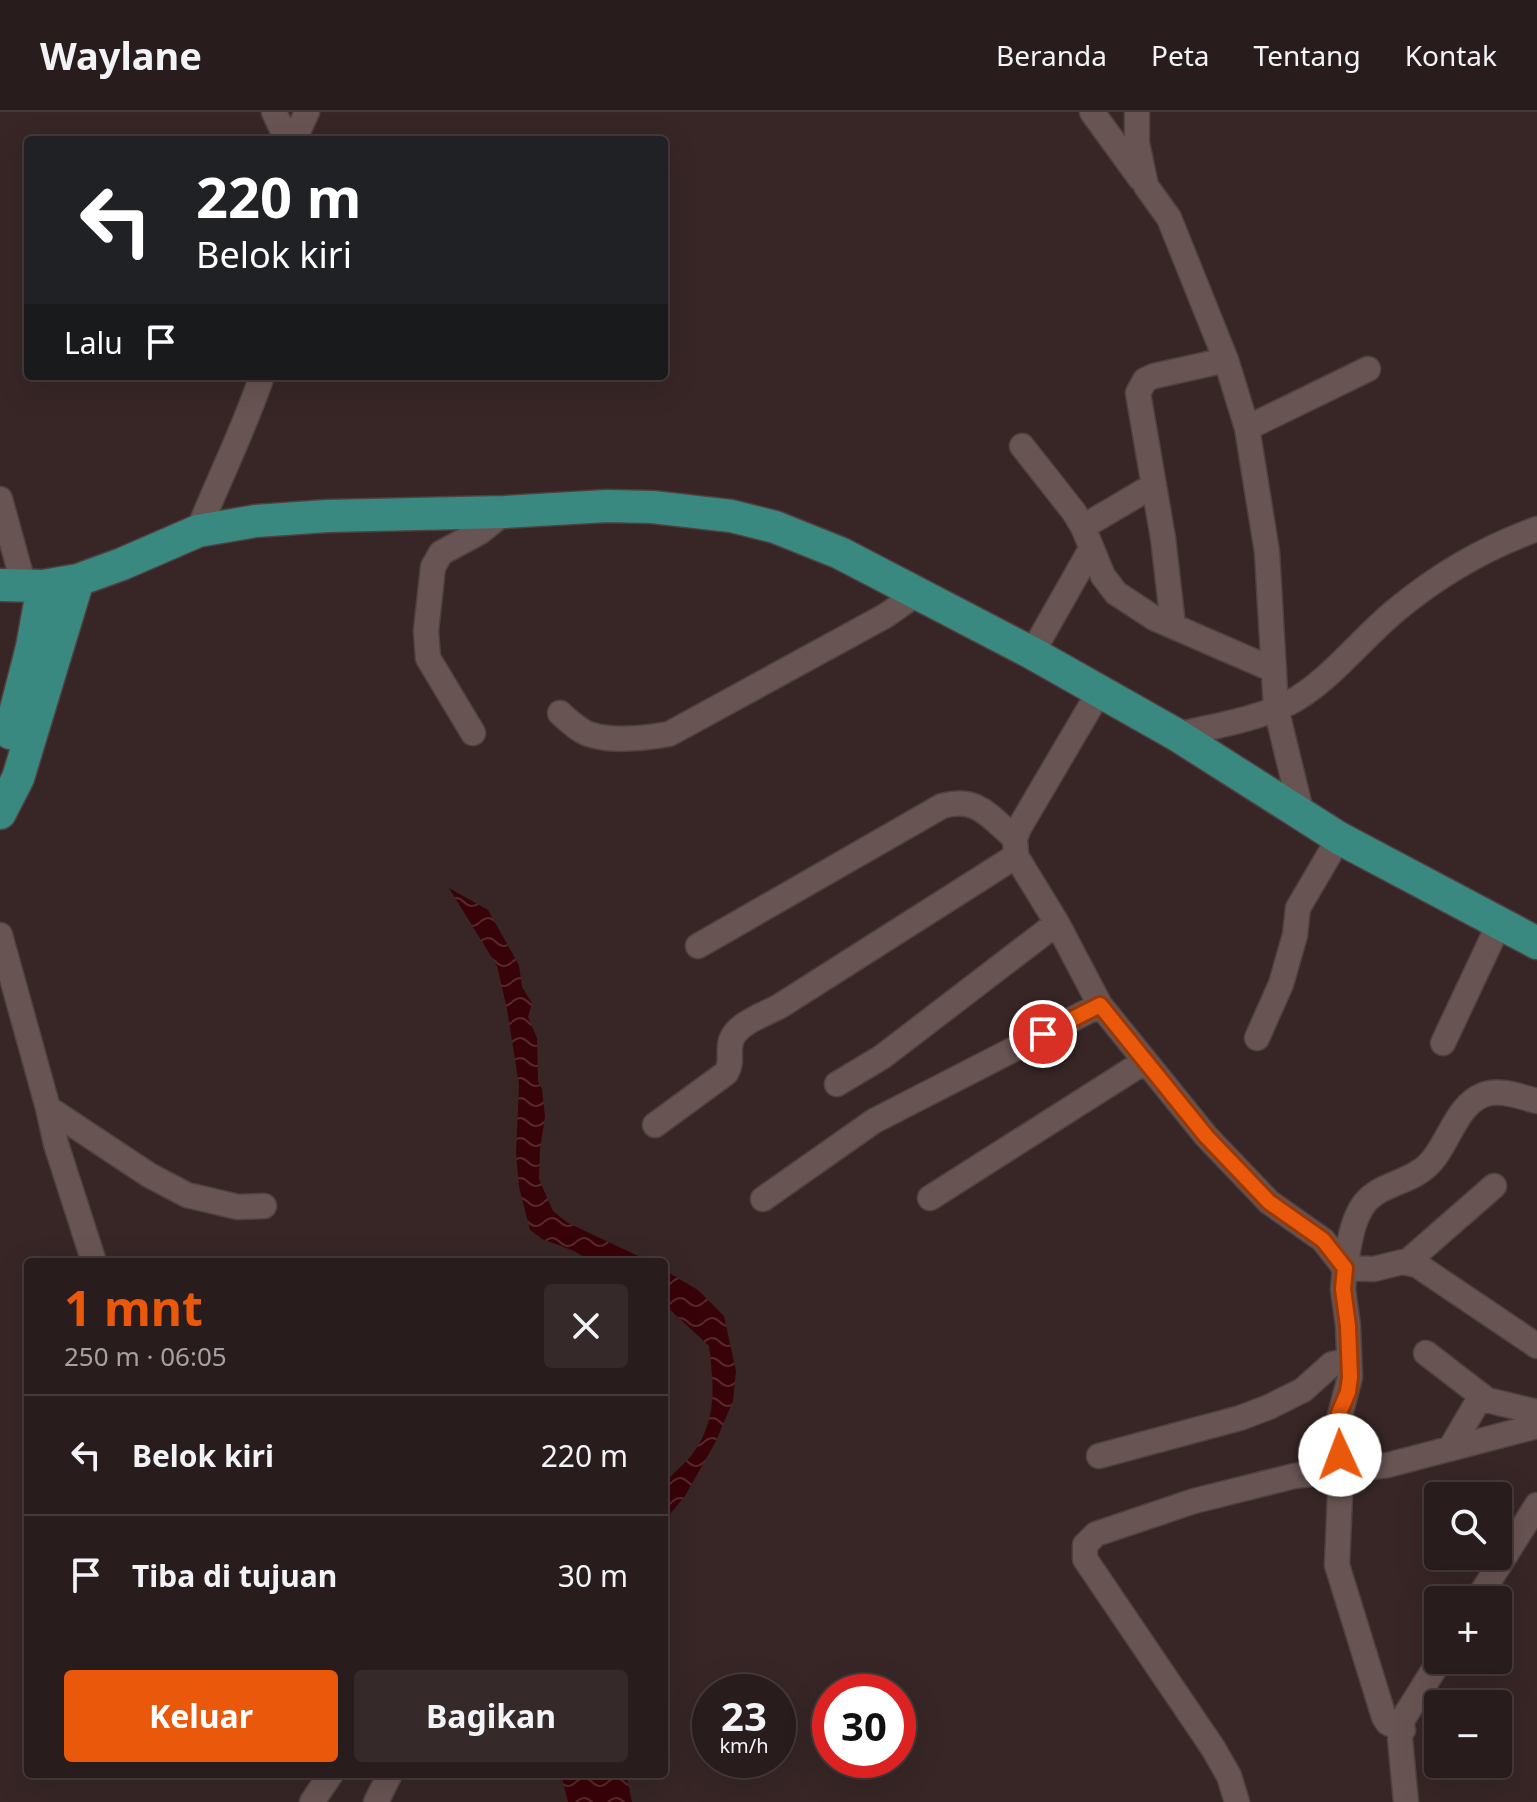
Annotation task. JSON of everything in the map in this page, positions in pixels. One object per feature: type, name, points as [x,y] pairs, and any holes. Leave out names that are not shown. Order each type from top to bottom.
[{"type":"main road","points":[[0,766],[32,647],[22,586],[78,580],[198,531],[256,521],[607,506],[652,507],[731,516],[775,527],[840,553],[1032,653],[1177,735],[1339,838],[1537,943]]},
{"type":"main road","points":[[0,813],[18,778],[78,580]]},
{"type":"street","points":[[274,112],[285,136]]},
{"type":"street","points":[[296,136],[307,112]]},
{"type":"street","points":[[1092,112],[1169,218],[1226,360],[1247,428],[1267,552],[1276,708],[1302,815]]},
{"type":"street","points":[[1137,112],[1137,143],[1146,186]]},
{"type":"street","points":[[1173,625],[1139,402],[1140,386],[1154,376],[1226,360]]},
{"type":"street","points":[[1247,428],[1368,369]]},
{"type":"street","points":[[198,531],[246,423],[261,380]]},
{"type":"street","points":[[1022,446],[1087,538],[1103,576],[1116,593],[1134,607],[1274,670]]},
{"type":"street","points":[[1032,653],[1087,538],[1154,485]]},
{"type":"street","points":[[0,499],[22,586]]},
{"type":"street","points":[[473,733],[428,658],[426,631],[433,567],[441,553],[480,532],[505,512]]},
{"type":"street","points":[[1177,735],[1276,708],[1307,691],[1395,611],[1449,570],[1503,541],[1537,529]]},
{"type":"street","points":[[560,713],[575,727],[592,735],[650,738],[669,734],[885,616],[918,593]]},
{"type":"street","points":[[655,1125],[726,1073],[731,1063],[730,1041],[740,1028],[780,1006],[1016,847],[1019,828],[1099,692]]},
{"type":"street","points":[[698,946],[942,806],[964,802],[974,804],[1016,847],[1100,1005],[1206,1136],[1269,1202],[1323,1240],[1345,1268],[1374,1269],[1407,1262],[1417,1265],[1537,1346]]},
{"type":"street","points":[[1257,1038],[1281,984],[1295,935],[1298,908],[1339,838]]},
{"type":"street","points":[[837,1084],[882,1057],[1057,923]]},
{"type":"street","points":[[1443,1043],[1499,924]]},
{"type":"street","points":[[0,935],[56,1144],[93,1258]]},
{"type":"street","points":[[763,1199],[874,1121],[1100,1005]]},
{"type":"street","points":[[930,1198],[1144,1062]]},
{"type":"street","points":[[1403,1730],[1388,1723],[1384,1717],[1337,1565],[1341,1471],[1338,1423],[1341,1405],[1348,1392],[1348,1326],[1343,1289],[1353,1226],[1365,1202],[1376,1192],[1418,1173],[1436,1157],[1454,1125],[1478,1097],[1497,1092],[1537,1101]]},
{"type":"street","points":[[48,1108],[149,1175],[187,1195],[238,1207],[264,1206]]},
{"type":"street","points":[[1407,1262],[1494,1186]]},
{"type":"street","points":[[1426,1353],[1481,1396],[1493,1402],[1537,1412]]},
{"type":"street","points":[[1099,1456],[1240,1418],[1269,1407],[1303,1390],[1332,1364],[1348,1361]]},
{"type":"street","points":[[1450,1449],[1481,1396]]},
{"type":"street","points":[[1237,1802],[1229,1776],[1213,1748],[1085,1559],[1085,1545],[1096,1534],[1194,1501],[1294,1476],[1388,1465],[1537,1426]]},
{"type":"street","points":[[1486,1586],[1537,1505]]},
{"type":"street","points":[[1406,1802],[1400,1738],[1403,1719],[1431,1674]]},
{"type":"street","points":[[312,1802],[328,1778]]},
{"type":"street","points":[[376,1802],[388,1778]]},
{"type":"water","points":[[449,888],[488,910],[519,965],[522,987],[532,1003],[528,1017],[537,1038],[538,1081],[545,1117],[539,1179],[553,1211],[568,1223],[642,1258],[585,1258],[542,1239],[530,1230],[519,1187],[516,1153],[519,1085],[497,966]]},
{"type":"water","points":[[668,1272],[698,1290],[724,1316],[736,1371],[733,1401],[715,1443],[685,1496],[668,1516],[668,1480],[699,1444],[710,1417],[713,1389],[709,1346],[668,1308]]},
{"type":"water","points":[[562,1778],[627,1778],[632,1802],[568,1802]]},
{"type":"route","points":[[1043,1034],[1100,1005],[1206,1136],[1269,1202],[1333,1250],[1345,1268],[1343,1289],[1349,1338],[1350,1377],[1338,1423],[1340,1455]]}]
